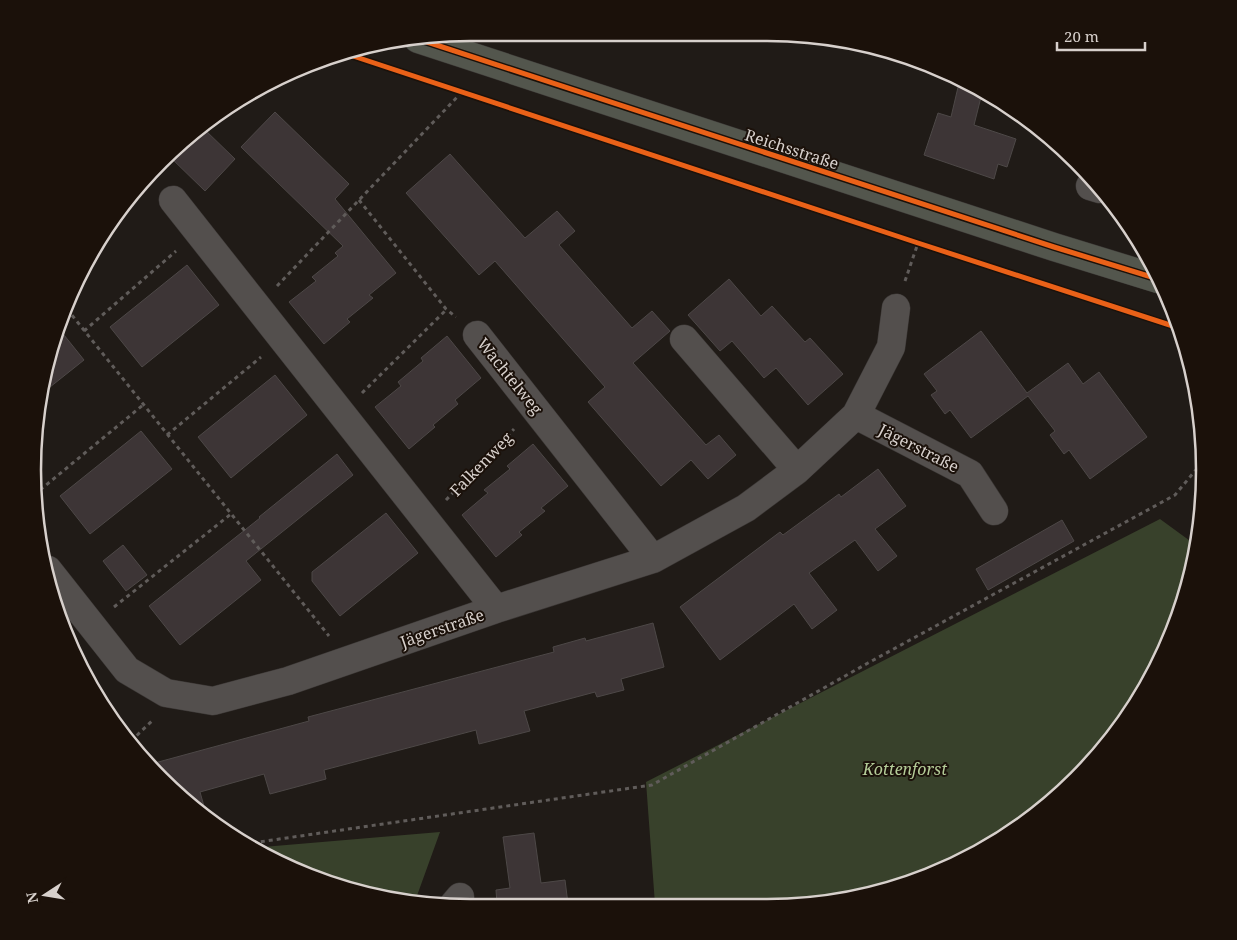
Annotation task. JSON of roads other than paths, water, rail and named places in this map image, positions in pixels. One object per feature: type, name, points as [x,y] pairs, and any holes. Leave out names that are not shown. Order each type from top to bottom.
[{"type":"main road","name":"Reichsstraße","points":[[431,43],[1054,247],[1150,277]]},
{"type":"street","points":[[173,200],[496,609]]},
{"type":"street","name":"Jägerstraße","points":[[56,580],[127,670],[166,693],[213,701],[288,681],[496,609],[653,558],[746,508],[797,470],[856,415],[891,347],[896,308]]},
{"type":"street","name":"Wachtelweg","points":[[477,335],[536,407],[653,558]]},
{"type":"street","points":[[684,339],[797,470]]},
{"type":"street","name":"Jägerstraße","points":[[856,415],[970,474],[994,511]]},
{"type":"park label","name":"Kottenforst","points":[[905,769]]}]
